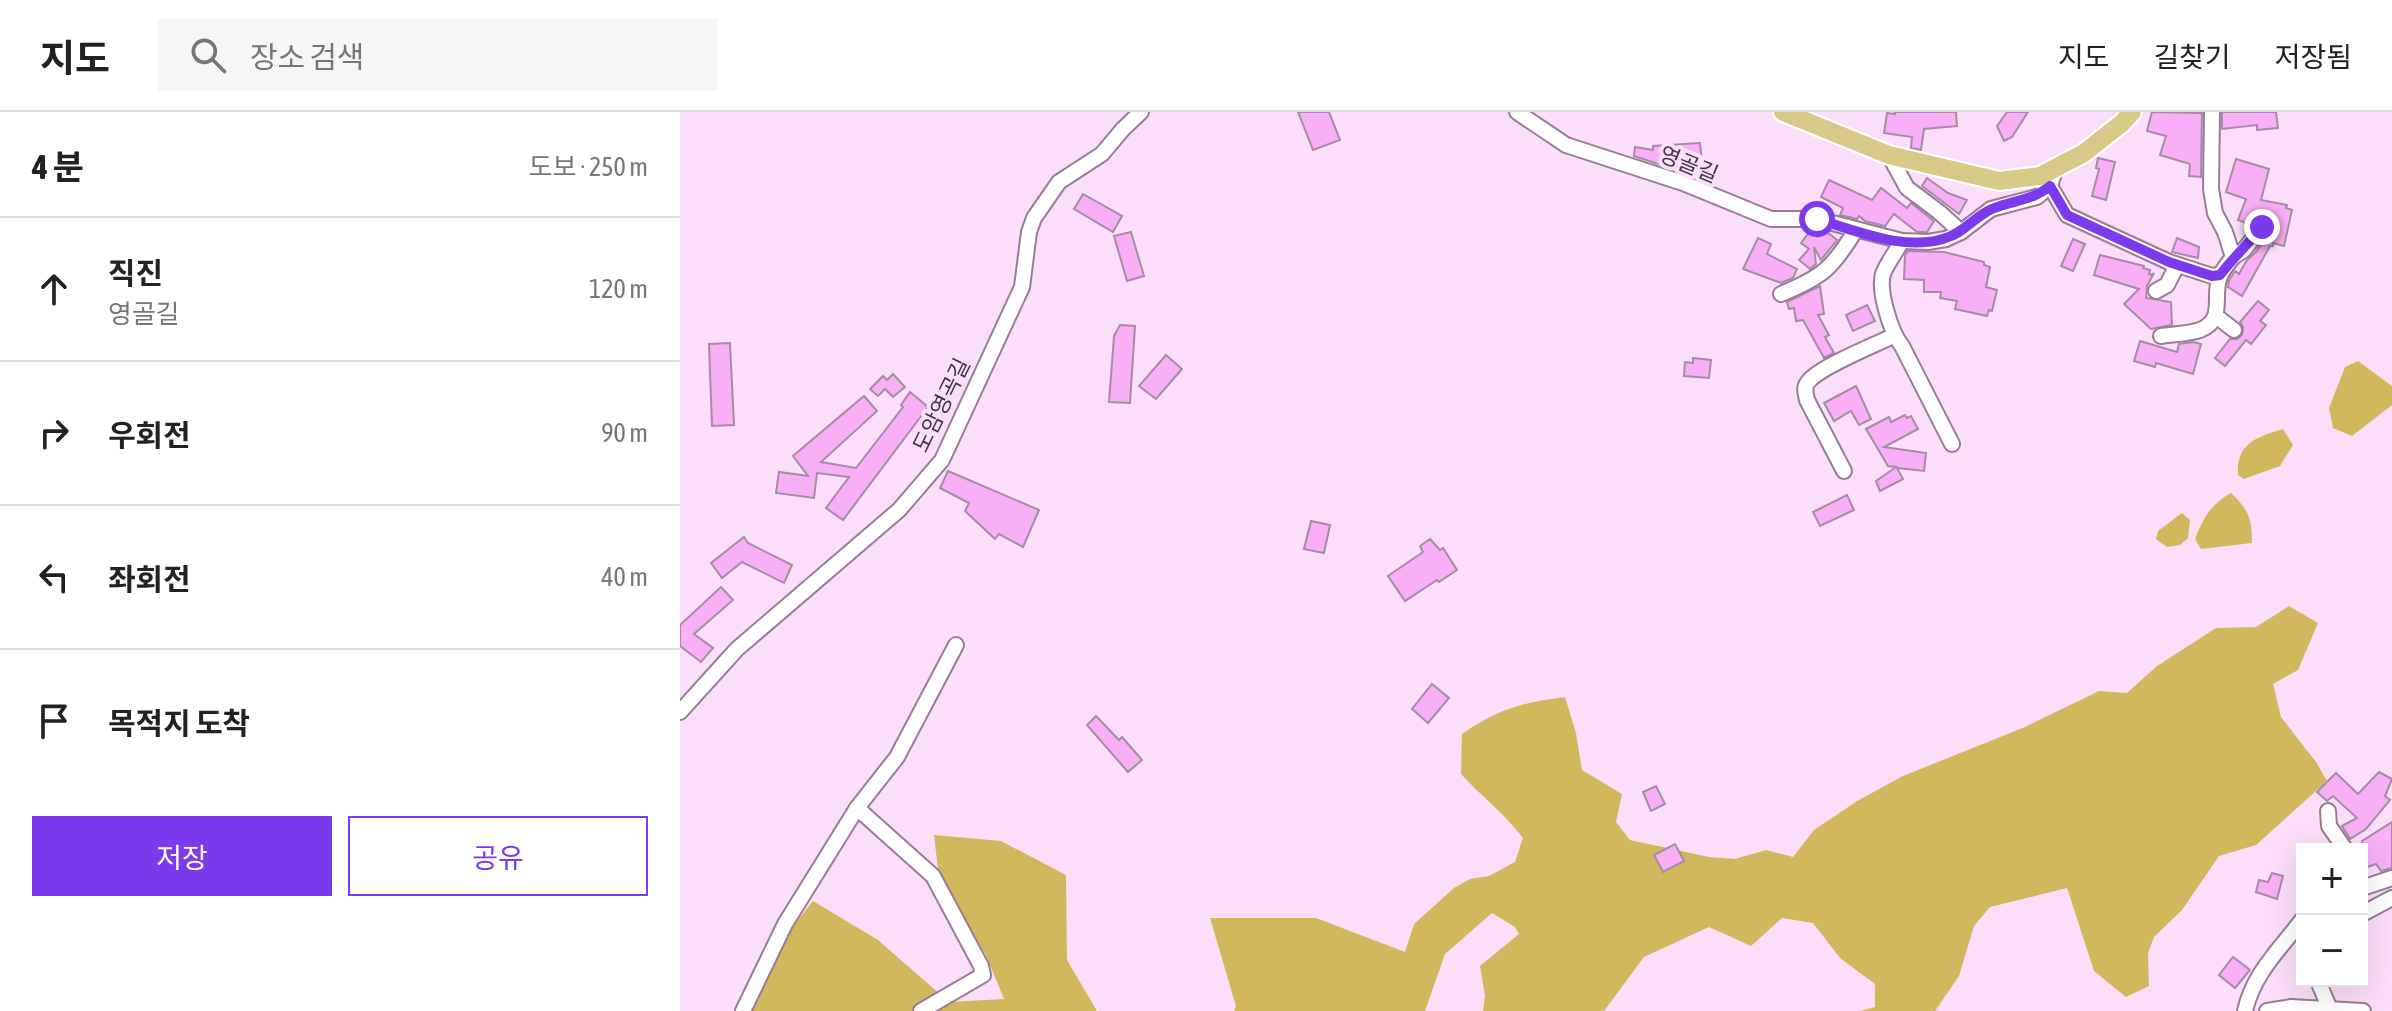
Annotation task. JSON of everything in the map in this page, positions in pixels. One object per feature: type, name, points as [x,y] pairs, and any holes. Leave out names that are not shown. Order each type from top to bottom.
[{"type":"main road","points":[[1783,112],[1889,155],[1999,181],[2040,176],[2084,153],[2132,112]]},
{"type":"street","name":"도암영곡길","points":[[680,712],[737,649],[899,510],[942,460],[1022,287],[1029,232],[1034,218],[1059,182],[1102,154],[1141,112]]},
{"type":"street","name":"영골길","points":[[1517,112],[1566,145],[1683,183],[1771,219],[1817,219],[1902,241],[1928,242],[1961,232],[1991,209],[2037,197],[2050,186]]},
{"type":"street","points":[[2212,112],[2211,189],[2215,213],[2233,257]]},
{"type":"street","points":[[1889,155],[1907,188],[1961,232]]},
{"type":"street","points":[[2056,167],[2050,186],[2067,215],[2177,265],[2212,276],[2220,275]]},
{"type":"street","points":[[2161,336],[2200,330],[2214,321],[2220,275],[2262,227]]},
{"type":"street","points":[[1781,294],[1817,279],[1841,255],[1855,231]]},
{"type":"street","points":[[1902,241],[1883,276],[1882,291],[1893,336],[1902,346],[1952,444]]},
{"type":"street","points":[[2156,291],[2167,285],[2177,265]]},
{"type":"street","points":[[2216,316],[2234,330]]},
{"type":"street","points":[[1844,471],[1807,400],[1807,383],[1819,372],[1893,336]]},
{"type":"street","points":[[743,1011],[785,924],[857,808],[897,757],[956,645]]},
{"type":"street","points":[[857,808],[933,876],[981,966],[983,975],[921,1011]]},
{"type":"street","points":[[2328,811],[2329,826],[2341,843]]},
{"type":"street","points":[[2368,882],[2392,878]]},
{"type":"street","points":[[2368,911],[2392,898]]},
{"type":"street","points":[[2245,1011],[2251,989],[2296,927]]},
{"type":"street","points":[[2321,987],[2329,1007]]},
{"type":"street","points":[[2267,1011],[2291,1007],[2363,1011]]},
{"type":"shaded area","points":[[2358,361],[2392,386],[2392,405],[2352,436],[2333,428],[2329,408],[2345,367]]},
{"type":"shaded area","points":[[2283,429],[2293,445],[2280,466],[2244,479],[2238,475],[2238,464],[2245,448],[2265,435]]},
{"type":"shaded area","points":[[2231,493],[2248,515],[2252,543],[2201,549],[2195,539],[2201,524],[2208,512]]},
{"type":"shaded area","points":[[2182,513],[2190,520],[2188,538],[2180,545],[2167,547],[2156,539],[2158,531]]},
{"type":"shaded area","points":[[2289,606],[2318,623],[2298,670],[2273,684],[2281,717],[2327,781],[2256,845],[2219,856],[2182,910],[2154,937],[2148,953],[2149,986],[2126,997],[2094,971],[2067,888],[1990,907],[1974,926],[1959,976],[1935,1011],[1860,1011],[1875,1007],[1875,984],[1840,958],[1813,923],[1782,918],[1751,946],[1709,927],[1644,957],[1604,1011],[1483,1011],[1485,996],[1480,966],[1519,934],[1515,927],[1492,913],[1445,954],[1425,1011],[1234,1011],[1236,1006],[1210,918],[1316,918],[1405,952],[1414,924],[1454,888],[1470,879],[1489,876],[1515,862],[1523,838],[1461,774],[1462,734],[1510,708],[1565,697],[1576,733],[1582,770],[1622,794],[1616,822],[1630,840],[1709,857],[1735,859],[1766,850],[1793,857],[1814,830],[1857,801],[1903,776],[2025,727],[2099,691],[2127,693],[2157,666],[2216,628],[2256,627]]},
{"type":"shaded area","points":[[934,835],[1001,841],[1066,875],[1067,960],[1097,1011],[752,1011],[774,950],[813,901],[878,940],[949,1002],[1004,999],[986,955],[939,878]]},
{"type":"building","points":[[1298,112],[1329,112],[1340,140],[1313,150]]},
{"type":"building","points":[[1956,112],[1957,126],[1924,129],[1921,150],[1911,148],[1912,137],[1884,133],[1887,113]]},
{"type":"building","points":[[2007,112],[2028,112],[2012,137],[2004,141],[1997,126]]},
{"type":"building","points":[[2152,112],[2202,113],[2201,177],[2189,176],[2190,164],[2160,155],[2166,136],[2147,131]]},
{"type":"building","points":[[2222,112],[2276,112],[2278,128],[2257,130],[2257,125],[2222,129]]},
{"type":"building","points":[[1700,143],[1702,163],[1661,165],[1634,156],[1635,147],[1653,150],[1653,146]]},
{"type":"building","points":[[2098,158],[2115,162],[2106,200],[2092,196],[2099,169],[2096,168]]},
{"type":"building","points":[[2236,159],[2269,169],[2261,200],[2287,205],[2286,208],[2292,210],[2284,246],[2273,243],[2270,246],[2242,296],[2228,287],[2229,280],[2235,271],[2239,274],[2272,228],[2264,217],[2251,225],[2238,220],[2246,199],[2226,192]]},
{"type":"building","points":[[1927,178],[1948,193],[1967,200],[1959,214],[1922,186]]},
{"type":"building","points":[[1829,180],[1872,200],[1881,188],[1907,208],[1911,203],[1934,221],[1927,232],[1917,232],[1894,214],[1885,226],[1865,221],[1859,216],[1857,219],[1840,215],[1843,208],[1821,197]]},
{"type":"building","points":[[1083,194],[1122,216],[1113,232],[1074,209]]},
{"type":"building","points":[[1810,231],[1818,237],[1823,231],[1827,232],[1837,240],[1821,260],[1814,247],[1816,264],[1810,269],[1799,260],[1809,249],[1801,243]]},
{"type":"building","points":[[1131,232],[1144,276],[1127,281],[1114,236]]},
{"type":"building","points":[[1758,238],[1771,244],[1767,254],[1797,269],[1793,278],[1781,283],[1743,269]]},
{"type":"building","points":[[2177,238],[2199,247],[2198,258],[2172,252]]},
{"type":"building","points":[[2073,239],[2085,244],[2073,271],[2061,266]]},
{"type":"building","points":[[1908,251],[1944,252],[1984,262],[1990,267],[1986,287],[1997,290],[1992,311],[1989,310],[1987,316],[1955,309],[1957,301],[1940,298],[1941,292],[1924,292],[1924,280],[1904,279],[1905,255]]},
{"type":"building","points":[[2100,255],[2144,266],[2150,270],[2149,274],[2154,273],[2147,286],[2146,298],[2171,302],[2172,325],[2151,329],[2124,304],[2139,289],[2094,275]]},
{"type":"building","points":[[1820,286],[1824,314],[1818,315],[1834,353],[1824,358],[1803,320],[1796,321],[1794,308],[1789,309],[1787,302]]},
{"type":"building","points":[[2258,301],[2269,310],[2260,321],[2266,325],[2251,344],[2246,340],[2225,366],[2215,358],[2230,339],[2242,335],[2240,322]]},
{"type":"building","points":[[1867,305],[1875,321],[1853,331],[1846,315]]},
{"type":"building","points":[[1120,325],[1135,326],[1130,403],[1109,402],[1114,336]]},
{"type":"building","points":[[2140,341],[2177,352],[2179,344],[2201,344],[2193,374],[2156,363],[2155,367],[2134,361]]},
{"type":"building","points":[[730,343],[734,425],[712,426],[709,344]]},
{"type":"building","points":[[1166,355],[1182,369],[1156,399],[1139,386]]},
{"type":"building","points":[[1693,358],[1711,360],[1709,378],[1684,376],[1685,362],[1693,363]]},
{"type":"building","points":[[893,374],[905,387],[893,397],[885,389],[878,396],[870,389],[883,376],[887,380]]},
{"type":"building","points":[[1856,386],[1871,419],[1859,425],[1851,411],[1834,421],[1824,403]]},
{"type":"building","points":[[910,392],[928,407],[843,520],[826,508],[849,477],[817,473],[814,498],[776,493],[779,472],[808,476],[793,456],[864,396],[877,411],[821,462],[856,468],[903,407],[901,405]]},
{"type":"building","points":[[1905,415],[1907,418],[1911,416],[1918,429],[1884,447],[1926,453],[1924,471],[1897,468],[1903,479],[1880,491],[1876,481],[1896,467],[1888,466],[1866,429],[1889,417],[1891,422]]},
{"type":"building","points":[[948,471],[1039,510],[1023,547],[999,534],[995,539],[965,511],[969,503],[940,488]]},
{"type":"building","points":[[1847,495],[1854,510],[1820,526],[1813,512]]},
{"type":"building","points":[[1311,521],[1330,525],[1324,553],[1304,549]]},
{"type":"building","points":[[744,537],[748,543],[792,565],[784,583],[742,562],[722,578],[711,563]]},
{"type":"building","points":[[1430,539],[1440,550],[1443,548],[1457,570],[1405,601],[1388,576],[1423,552],[1420,546]]},
{"type":"building","points":[[721,587],[733,600],[694,634],[713,648],[701,662],[680,646],[680,625]]},
{"type":"building","points":[[1432,684],[1449,698],[1428,723],[1412,709]]},
{"type":"building","points":[[1096,716],[1119,740],[1122,737],[1142,760],[1128,772],[1087,725]]},
{"type":"building","points":[[2379,772],[2392,779],[2385,796],[2390,800],[2366,829],[2350,839],[2342,826],[2357,818],[2333,796],[2327,801],[2317,792],[2336,773],[2358,794]]},
{"type":"building","points":[[1656,786],[1665,804],[1651,811],[1643,792]]},
{"type":"building","points":[[2392,822],[2392,868],[2381,871],[2376,864],[2368,867],[2368,843],[2362,841]]},
{"type":"building","points":[[1675,844],[1684,861],[1663,872],[1654,855]]},
{"type":"building","points":[[2272,873],[2283,876],[2277,899],[2256,892],[2259,880],[2268,882]]},
{"type":"building","points":[[2233,957],[2250,970],[2235,988],[2219,975]]},
{"type":"route","points":[[1817,219],[1902,241],[1928,242],[1946,239],[1961,232],[1991,209],[2037,197],[2050,186],[2067,215],[2169,262],[2212,276],[2220,275],[2262,227]]}]
